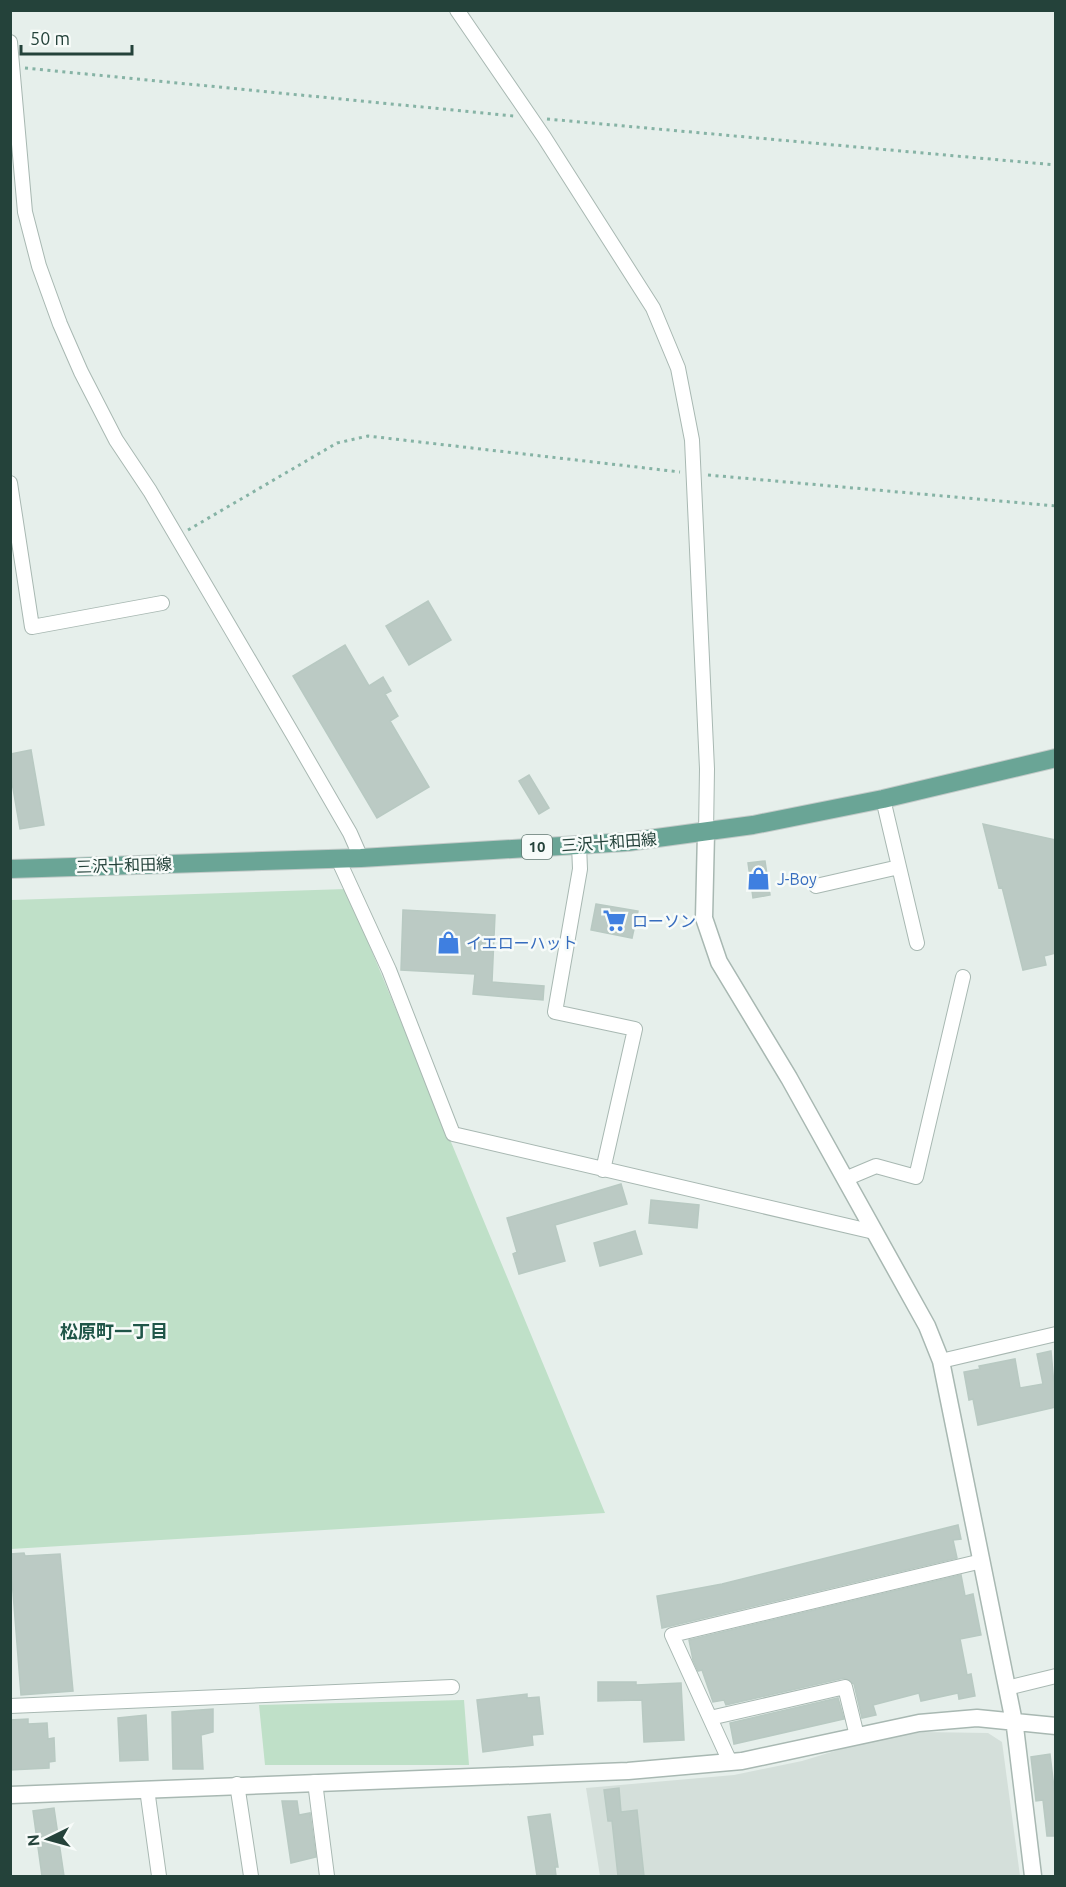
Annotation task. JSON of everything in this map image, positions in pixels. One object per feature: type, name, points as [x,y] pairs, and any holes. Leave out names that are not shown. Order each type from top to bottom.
[{"type":"main road","name":"三沢十和田線","points":[[10,869],[361,858],[579,845],[706,833],[883,799],[1056,758]]},
{"type":"street","points":[[457,10],[544,137],[653,308],[678,368],[692,440],[694,473],[707,769],[704,918],[719,962],[789,1078],[927,1326],[941,1361],[1013,1721],[1033,1876]]},
{"type":"street","points":[[10,42],[17,186],[39,266],[72,353],[116,440],[176,537],[350,833],[361,858]]},
{"type":"street","points":[[10,483],[32,627],[162,603]]},
{"type":"street","points":[[883,799],[917,942]]},
{"type":"street","points":[[579,845],[580,868],[555,1012],[635,1029],[603,1170]]},
{"type":"street","points":[[338,859],[389,970],[453,1134],[874,1232]]},
{"type":"street","points":[[816,886],[899,867]]},
{"type":"street","points":[[845,1179],[876,1166],[916,1177],[963,977]]},
{"type":"street","points":[[941,1361],[1056,1334]]},
{"type":"street","points":[[730,1762],[672,1635],[982,1562]]},
{"type":"street","points":[[1007,1688],[1056,1676]]},
{"type":"street","points":[[10,1706],[452,1687]]},
{"type":"street","points":[[710,1718],[845,1687],[857,1736]]},
{"type":"street","points":[[10,1795],[237,1784],[628,1771],[730,1762],[919,1723],[977,1718],[1056,1726]]},
{"type":"street","points":[[315,1782],[327,1876]]},
{"type":"street","points":[[237,1784],[251,1876]]},
{"type":"street","points":[[147,1789],[159,1876]]},
{"type":"path","points":[[176,537],[338,443],[368,436],[694,473],[1056,506]]},
{"type":"shaded area","points":[[923,1732],[988,1733],[1002,1742],[1020,1876],[600,1876],[586,1788],[734,1775],[802,1761],[871,1740]]},
{"type":"green space","points":[[346,889],[605,1513],[11,1549],[11,900]]},
{"type":"green space","points":[[464,1700],[469,1765],[265,1765],[259,1705]]},
{"type":"building","points":[[428,601],[451,640],[409,665],[386,626]]},
{"type":"building","points":[[345,645],[369,686],[383,677],[391,691],[385,694],[398,716],[390,721],[429,787],[377,818],[293,676]]},
{"type":"building","points":[[31,750],[44,825],[20,829],[10,771],[10,754]]},
{"type":"building","points":[[529,775],[549,808],[539,814],[519,781]]},
{"type":"building","points":[[983,824],[1056,840],[1056,953],[1044,956],[1046,965],[1023,970]]},
{"type":"building","name":"J-Boy","points":[[765,861],[770,895],[753,898],[748,863]]},
{"type":"building","name":"ローソン","points":[[596,904],[638,911],[632,938],[591,930]]},
{"type":"building","name":"イエローハット","points":[[403,910],[495,915],[492,982],[544,986],[543,1000],[473,994],[475,974],[401,970]]},
{"type":"building","points":[[621,1184],[627,1204],[555,1225],[565,1261],[519,1274],[513,1254],[517,1252],[507,1218]]},
{"type":"building","points":[[651,1200],[699,1205],[697,1228],[649,1223]]},
{"type":"building","points":[[635,1231],[642,1254],[600,1266],[594,1243]]},
{"type":"building","points":[[1051,1351],[1056,1407],[978,1425],[973,1399],[969,1400],[964,1372],[980,1369],[979,1366],[1015,1359],[1020,1388],[1043,1384],[1037,1354]]},
{"type":"building","points":[[958,1525],[961,1539],[953,1540],[957,1558],[662,1628],[657,1596],[722,1584]]},
{"type":"building","points":[[24,1553],[25,1556],[60,1554],[73,1691],[21,1695],[10,1554]]},
{"type":"building","points":[[961,1575],[965,1596],[973,1594],[981,1635],[960,1639],[967,1675],[971,1674],[975,1696],[959,1699],[958,1693],[921,1701],[919,1693],[873,1705],[876,1715],[862,1718],[854,1684],[844,1678],[726,1705],[724,1700],[713,1702],[702,1670],[698,1671],[693,1660],[689,1640]]},
{"type":"building","points":[[598,1682],[636,1682],[636,1685],[681,1683],[684,1740],[644,1742],[642,1700],[598,1701]]},
{"type":"building","points":[[527,1694],[527,1698],[539,1697],[543,1734],[532,1735],[533,1745],[483,1752],[477,1700]]},
{"type":"building","points":[[838,1698],[844,1719],[734,1744],[730,1723]]},
{"type":"building","points":[[213,1709],[213,1732],[201,1735],[203,1769],[173,1769],[172,1712]]},
{"type":"building","points":[[146,1715],[148,1760],[120,1761],[118,1718]]},
{"type":"building","points":[[28,1719],[28,1724],[47,1723],[48,1739],[54,1738],[55,1761],[49,1762],[49,1768],[10,1770],[10,1720]]},
{"type":"building","points":[[1050,1754],[1056,1805],[1056,1836],[1047,1836],[1043,1800],[1036,1801],[1031,1757]]},
{"type":"building","points":[[619,1788],[621,1812],[637,1810],[644,1876],[618,1876],[612,1821],[608,1821],[604,1790]]},
{"type":"building","points":[[282,1801],[297,1801],[299,1815],[310,1813],[316,1857],[291,1863]]},
{"type":"building","points":[[54,1808],[64,1876],[42,1876],[33,1811]]},
{"type":"building","points":[[550,1814],[558,1867],[555,1867],[556,1876],[537,1876],[528,1817]]},
{"type":"place","name":"J-Boy","points":[[759,879]]},
{"type":"place","name":"ローソン","points":[[614,921]]},
{"type":"place","name":"イエローハット","points":[[448,943]]},
{"type":"district","name":"松原町一丁目","points":[[114,1332]]}]
